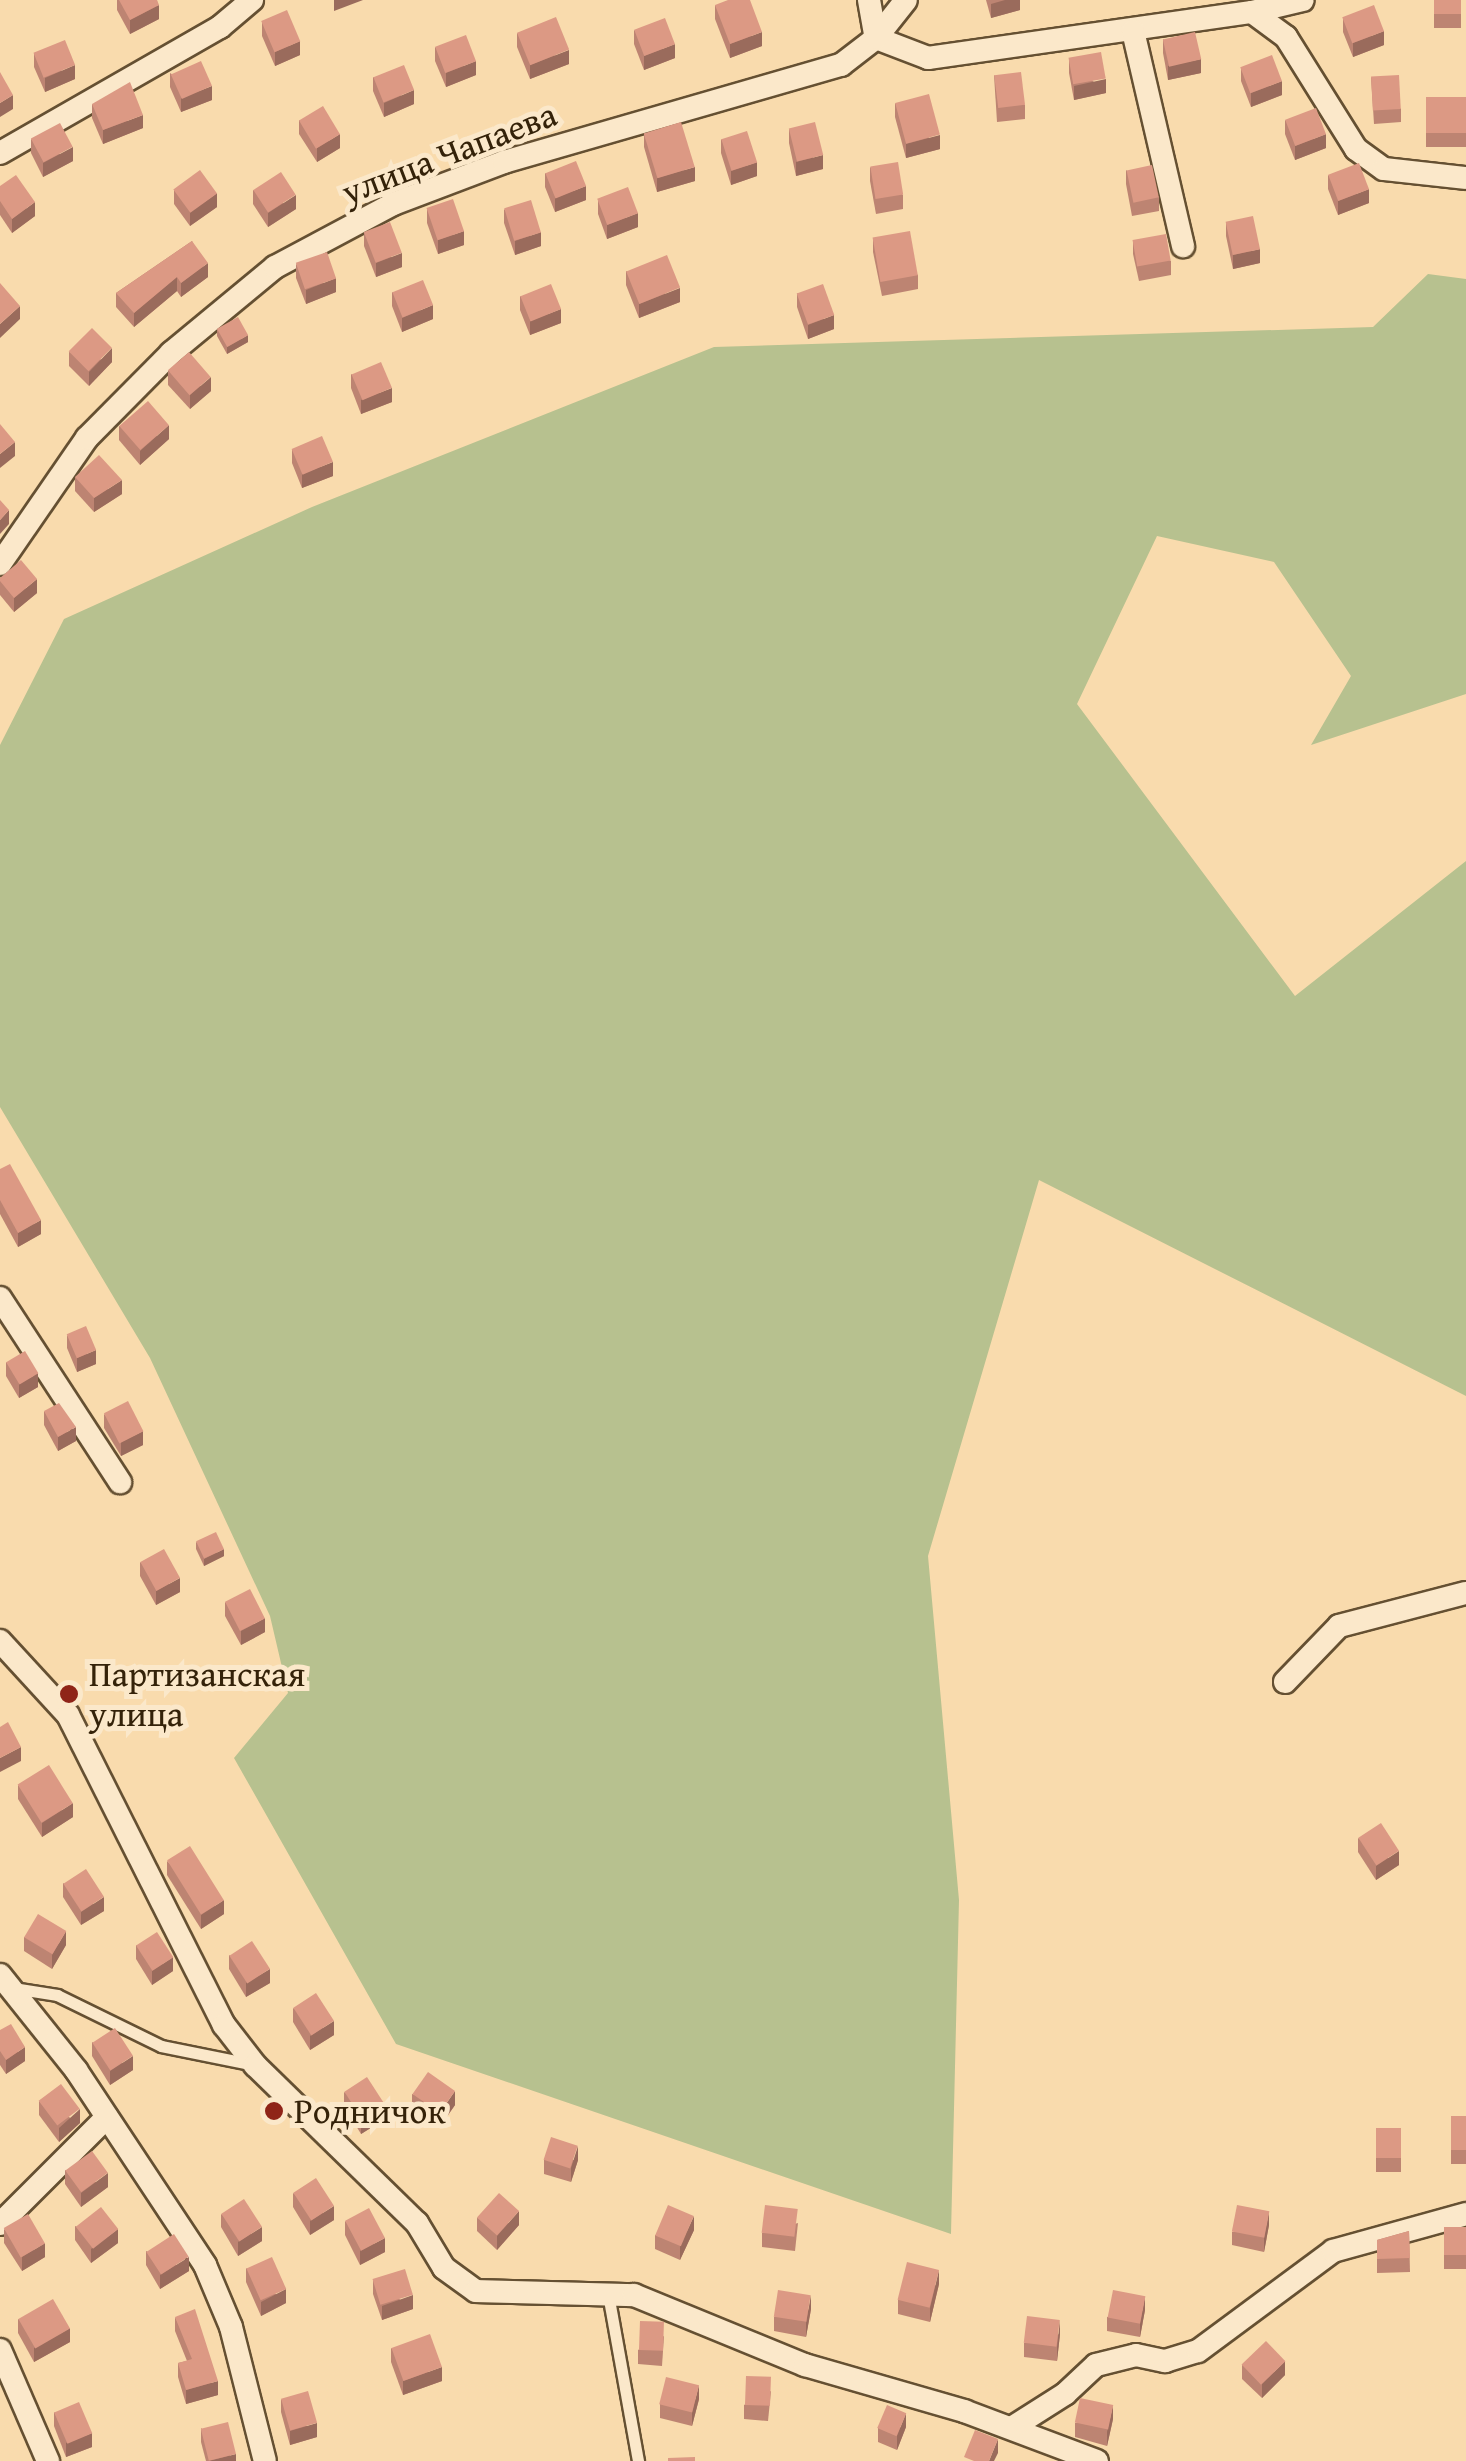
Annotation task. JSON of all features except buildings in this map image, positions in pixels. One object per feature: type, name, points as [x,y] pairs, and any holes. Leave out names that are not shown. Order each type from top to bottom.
[{"type":"street","points":[[0,153],[220,27],[252,0]]},
{"type":"street","points":[[869,0],[876,38],[928,58],[1252,12],[1303,0]]},
{"type":"street","name":"улица Чапаева","points":[[0,564],[88,438],[171,354],[274,267],[393,204],[504,162],[841,65],[876,38],[906,0]]},
{"type":"street","points":[[1252,12],[1286,37],[1356,149],[1384,168],[1466,178]]},
{"type":"street","points":[[1133,30],[1182,246]]},
{"type":"street","points":[[0,1298],[120,1482]]},
{"type":"street","points":[[1286,1682],[1339,1626],[1466,1593]]},
{"type":"street","points":[[0,1642],[68,1715],[224,2025],[255,2064],[417,2223],[444,2268],[476,2291],[634,2295],[805,2366],[1012,2427],[1097,2461]]},
{"type":"street","points":[[5,1981],[107,2118],[206,2265],[231,2326],[265,2461]]},
{"type":"street","points":[[0,2224],[107,2118]]},
{"type":"street","points":[[1012,2427],[1065,2394],[1096,2365],[1136,2356],[1165,2361],[1198,2351],[1333,2251],[1404,2226],[1466,2214]]},
{"type":"street","points":[[0,2350],[48,2461]]},
{"type":"lane","points":[[5,1981],[57,1995],[160,2046],[255,2064]]},
{"type":"lane","points":[[608,2294],[638,2461]]},
{"type":"green space","points":[[1428,274],[1466,279],[1466,694],[1311,745],[1351,676],[1274,562],[1157,536],[1077,704],[1295,996],[1466,861],[1466,1396],[1039,1180],[928,1556],[959,1900],[951,2234],[396,2044],[234,1758],[288,1693],[270,1616],[150,1358],[0,1107],[0,745],[64,619],[312,507],[714,347],[1373,327]]},
{"type":"place","name":"Партизанская улица","points":[[69,1694]]},
{"type":"place","name":"Родничок","points":[[274,2111]]}]
